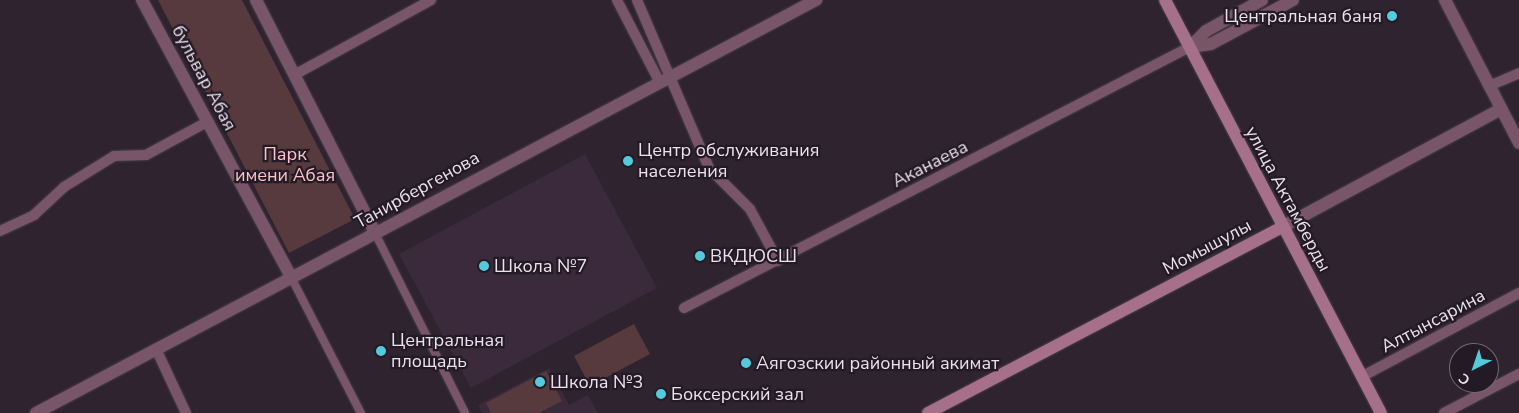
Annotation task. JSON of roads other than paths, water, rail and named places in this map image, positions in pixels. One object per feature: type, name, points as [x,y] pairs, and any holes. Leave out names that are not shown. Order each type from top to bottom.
[{"type":"main road","name":"улица Актамберды","points":[[1164,0],[1381,413]]},
{"type":"main road","name":"Момышулы","points":[[928,413],[1282,227]]},
{"type":"street","name":"бульвар Абая","points":[[142,0],[292,279]]},
{"type":"street","points":[[256,0],[296,74],[465,413]]},
{"type":"street","points":[[296,74],[431,0]]},
{"type":"street","points":[[617,0],[665,78],[709,168],[750,209],[778,261]]},
{"type":"street","points":[[637,0],[665,78]]},
{"type":"street","name":"Танирбергенова","points":[[36,413],[292,279],[665,78],[816,0]]},
{"type":"street","name":"Аканаева","points":[[684,308],[1190,47],[1206,31],[1262,0]]},
{"type":"street","name":"Аканаева","points":[[1190,47],[1211,44],[1293,0]]},
{"type":"street","points":[[1445,0],[1519,143]]},
{"type":"street","points":[[1489,86],[1519,73]]},
{"type":"street","name":"Момышулы","points":[[1282,227],[1501,109]]},
{"type":"street","points":[[0,231],[34,215],[64,187],[114,156],[146,155],[207,122]]},
{"type":"street","points":[[292,279],[361,413]]},
{"type":"street","name":"Алтынсарина","points":[[1362,377],[1519,293]]},
{"type":"street","points":[[156,349],[186,413]]},
{"type":"street","points":[[1444,413],[1519,374]]},
{"type":"place","name":"Центральная баня","points":[[1392,16]]},
{"type":"place","name":"Центр обслуживания населения","points":[[628,161]]},
{"type":"place","name":"ВКДЮСШ","points":[[700,256]]},
{"type":"place","name":"Школа №7","points":[[484,266]]},
{"type":"place","name":"Центральная площадь","points":[[381,351]]},
{"type":"place","name":"Аягозскии районный акимат","points":[[746,363]]},
{"type":"place","name":"Школа №3","points":[[540,382]]},
{"type":"place","name":"Боксерский зал","points":[[661,394]]},
{"type":"park label","name":"Парк имени Абая","points":[[285,165]]}]
